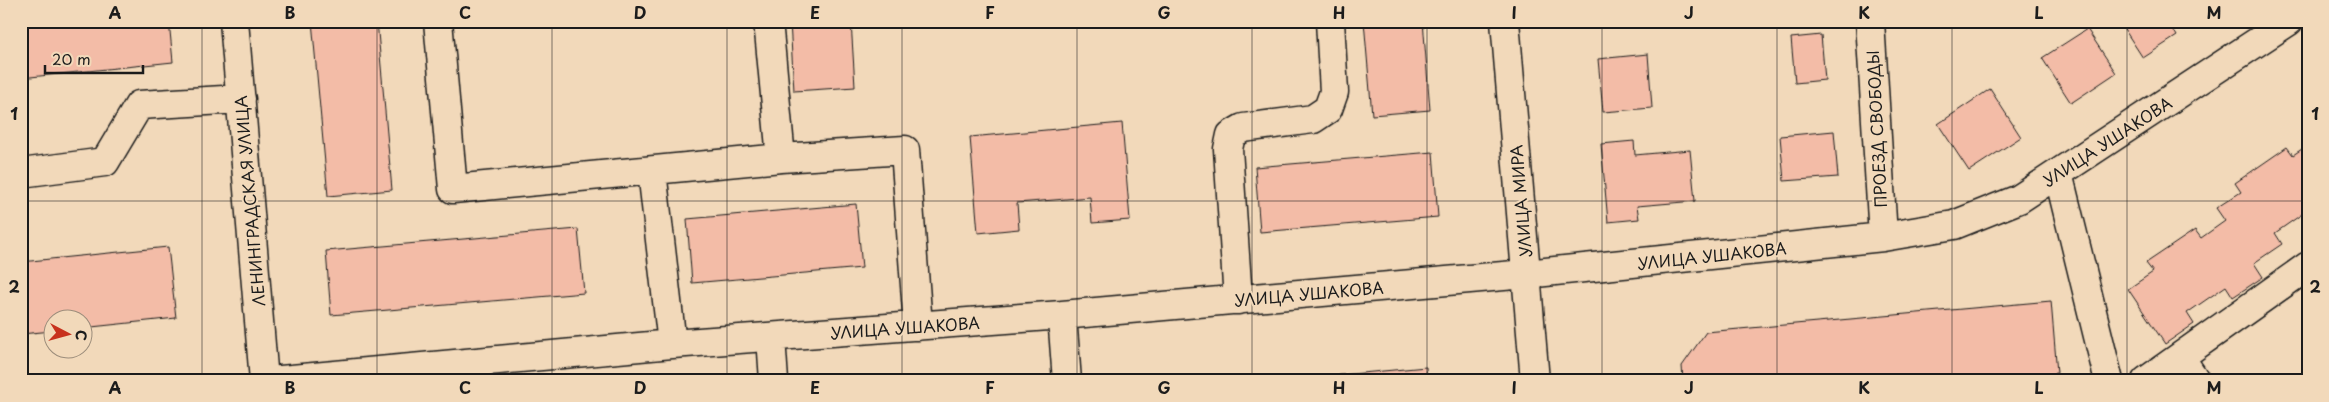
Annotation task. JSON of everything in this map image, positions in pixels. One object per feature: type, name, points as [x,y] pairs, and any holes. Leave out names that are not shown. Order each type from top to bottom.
[{"type":"street","name":"ЛЕНИНГРАДСКАЯ УЛИЦА","points":[[234,21],[264,381]]},
{"type":"street","points":[[438,21],[453,189],[781,158],[905,150],[918,326]]},
{"type":"street","points":[[768,21],[781,158]]},
{"type":"street","points":[[1238,300],[1228,149],[1231,135],[1243,128],[1314,119],[1328,108],[1334,92],[1330,21]]},
{"type":"street","name":"УЛИЦА МИРА","points":[[1505,21],[1535,381]]},
{"type":"street","name":"ПРОЕЗД СВОБОДЫ","points":[[1870,21],[1883,237]]},
{"type":"street","name":"УЛИЦА УШАКОВА","points":[[270,381],[672,344],[1062,315],[1526,274],[1883,237],[1954,225],[2019,199],[2290,21]]},
{"type":"street","points":[[21,173],[105,162],[140,106],[242,99]]},
{"type":"street","points":[[652,171],[672,344]]},
{"type":"street","points":[[2058,173],[2108,381]]},
{"type":"street","points":[[2146,381],[2308,266]]},
{"type":"street","points":[[1062,315],[1067,381]]},
{"type":"street","points":[[771,337],[774,381]]},
{"type":"street","points":[[2180,357],[2196,381]]},
{"type":"building","points":[[21,21],[169,21],[173,62],[21,78]]},
{"type":"building","points":[[312,21],[377,21],[392,190],[328,196]]},
{"type":"building","points":[[790,21],[851,21],[855,87],[794,91]]},
{"type":"building","points":[[1364,21],[1423,21],[1430,110],[1372,115]]},
{"type":"building","points":[[2119,21],[2168,21],[2177,36],[2143,58]]},
{"type":"building","points":[[2087,29],[2116,73],[2071,103],[2042,58]]},
{"type":"building","points":[[1821,35],[1825,80],[1795,83],[1791,38]]},
{"type":"building","points":[[1648,54],[1652,108],[1603,112],[1598,59]]},
{"type":"building","points":[[1990,89],[2021,137],[1969,171],[1938,124]]},
{"type":"building","points":[[1122,123],[1130,220],[1092,223],[1090,197],[1017,203],[1019,229],[978,233],[970,137]]},
{"type":"building","points":[[1834,131],[1838,177],[1784,181],[1780,136]]},
{"type":"building","points":[[1634,141],[1635,155],[1690,150],[1695,201],[1637,206],[1639,219],[1608,222],[1601,144]]},
{"type":"building","points":[[2308,145],[2308,210],[2275,233],[2282,244],[2254,263],[2263,277],[2233,297],[2226,286],[2187,313],[2194,324],[2165,344],[2128,289],[2153,272],[2146,263],[2195,230],[2201,238],[2225,221],[2216,208],[2241,192],[2235,183],[2287,147],[2293,155]]},
{"type":"building","points":[[1433,152],[1438,217],[1260,232],[1255,167]]},
{"type":"building","points":[[856,204],[862,268],[692,283],[687,219]]},
{"type":"building","points":[[578,229],[584,293],[331,315],[326,251]]},
{"type":"building","points":[[168,247],[176,318],[92,327],[92,310],[42,310],[42,332],[21,334],[21,262]]},
{"type":"building","points":[[2051,301],[2057,373],[1972,381],[1683,381],[1682,366],[1706,332]]},
{"type":"building","points":[[1426,367],[1427,381],[1276,381]]}]
